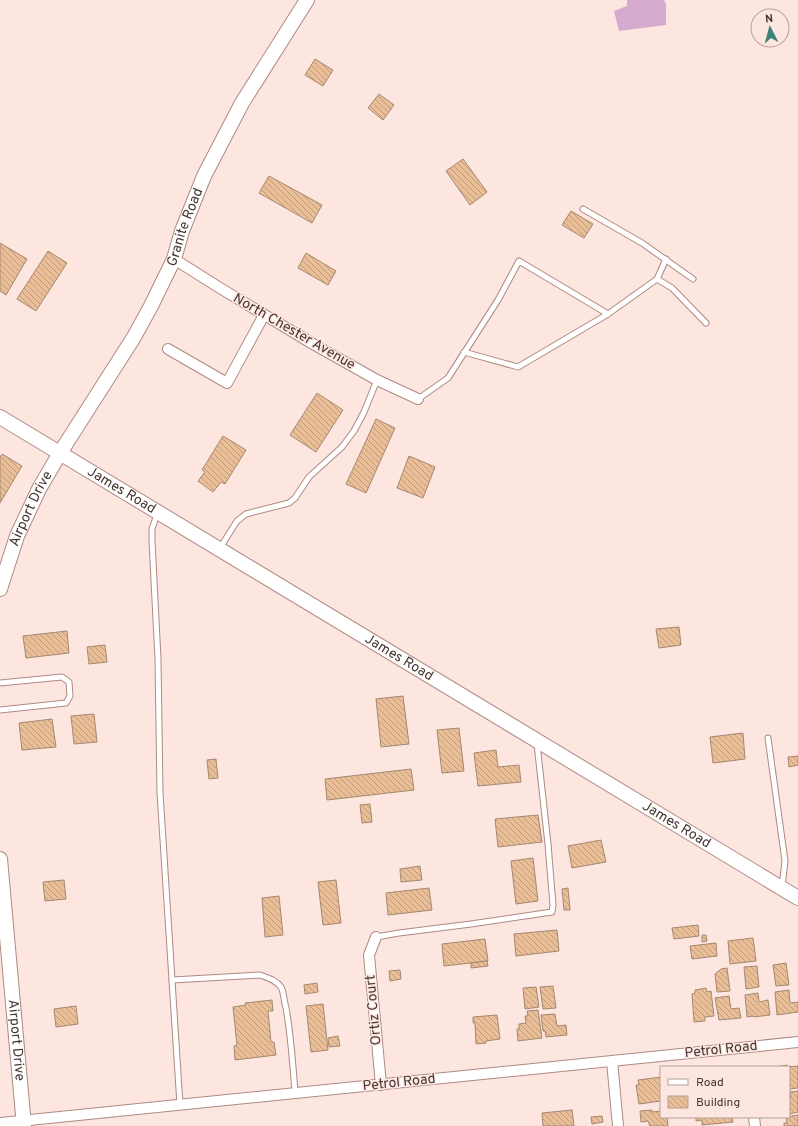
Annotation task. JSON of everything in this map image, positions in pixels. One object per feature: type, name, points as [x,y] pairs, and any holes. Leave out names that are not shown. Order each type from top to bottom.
[{"type":"main road","name":"Granite Road","points":[[60,453],[134,337],[151,306],[174,259],[182,231],[204,176],[242,103],[307,0]]},
{"type":"main road","name":"James Road","points":[[0,417],[798,898]]},
{"type":"main road","name":"Airport Drive","points":[[0,589],[17,536],[36,495],[60,453]]},
{"type":"main road","name":"Airport Drive","points":[[0,859],[24,1123]]},
{"type":"street","name":"North Chester Avenue","points":[[174,259],[264,315],[377,380],[418,399]]},
{"type":"street","points":[[168,348],[226,383],[264,315]]},
{"type":"street","name":"Ortiz Court","points":[[376,937],[369,955],[381,1084]]},
{"type":"street","name":"Petrol Road","points":[[0,1124],[24,1123],[180,1105],[798,1042]]},
{"type":"street","points":[[612,1061],[618,1126]]},
{"type":"lane","points":[[583,209],[642,243],[693,279]]},
{"type":"lane","points":[[464,352],[518,367],[608,314],[657,279],[666,259]]},
{"type":"lane","points":[[418,399],[448,378],[498,300],[519,261],[608,314]]},
{"type":"lane","points":[[657,279],[672,288],[706,323]]},
{"type":"lane","points":[[220,549],[237,521],[246,514],[289,503],[295,498],[309,477],[342,447],[354,431],[364,412],[377,380]]},
{"type":"lane","points":[[158,512],[152,529],[152,542],[158,658],[160,793],[180,1105]]},
{"type":"lane","points":[[0,683],[62,677],[69,682],[70,696],[66,703],[0,710]]},
{"type":"lane","points":[[768,738],[785,861],[782,888]]},
{"type":"lane","points":[[376,937],[552,912],[553,905],[548,844],[536,740]]},
{"type":"lane","points":[[172,980],[260,976],[270,978],[278,983],[282,988],[288,1024],[293,1057],[295,1093]]},
{"type":"shaded area","points":[[627,0],[664,0],[666,4],[666,25],[619,31],[614,11],[627,6]]},
{"type":"building","points":[[315,59],[333,70],[323,86],[305,75]]},
{"type":"building","points":[[379,94],[394,105],[383,120],[368,108]]},
{"type":"building","points":[[463,159],[487,192],[470,205],[446,171]]},
{"type":"building","points":[[269,176],[322,205],[312,223],[259,193]]},
{"type":"building","points":[[571,211],[593,224],[584,238],[562,225]]},
{"type":"building","points":[[0,243],[27,259],[6,295],[0,291]]},
{"type":"building","points":[[48,251],[67,263],[36,311],[17,299]]},
{"type":"building","points":[[306,253],[336,271],[328,285],[298,268]]},
{"type":"building","points":[[317,393],[343,410],[316,452],[290,435]]},
{"type":"building","points":[[376,419],[395,428],[366,493],[346,484]]},
{"type":"building","points":[[223,436],[246,450],[225,484],[221,482],[213,492],[198,481],[205,472],[202,470]]},
{"type":"building","points":[[2,454],[22,466],[0,503],[0,457]]},
{"type":"building","points":[[409,456],[435,467],[423,498],[397,488]]},
{"type":"building","points":[[679,627],[681,645],[659,648],[656,629]]},
{"type":"building","points":[[67,631],[69,653],[26,658],[23,636]]},
{"type":"building","points":[[105,645],[107,662],[89,664],[87,647]]},
{"type":"building","points":[[403,696],[409,744],[381,747],[376,699]]},
{"type":"building","points":[[94,714],[97,742],[74,744],[71,716]]},
{"type":"building","points":[[52,719],[56,747],[22,750],[19,723]]},
{"type":"building","points":[[459,728],[464,771],[442,773],[437,730]]},
{"type":"building","points":[[743,733],[745,759],[713,763],[710,737]]},
{"type":"building","points":[[496,750],[498,767],[519,765],[521,782],[478,786],[474,753]]},
{"type":"building","points":[[798,756],[798,765],[789,767],[788,757]]},
{"type":"building","points":[[216,759],[218,778],[209,779],[207,760]]},
{"type":"building","points":[[411,769],[414,790],[327,800],[325,779]]},
{"type":"building","points":[[370,804],[372,822],[362,823],[360,805]]},
{"type":"building","points":[[538,815],[542,842],[498,847],[495,819]]},
{"type":"building","points":[[601,840],[606,862],[572,868],[568,846]]},
{"type":"building","points":[[533,858],[538,901],[516,904],[511,861]]},
{"type":"building","points":[[420,866],[422,880],[401,882],[400,869]]},
{"type":"building","points":[[64,880],[66,899],[45,901],[43,882]]},
{"type":"building","points":[[336,880],[341,923],[323,925],[318,882]]},
{"type":"building","points":[[429,888],[432,910],[388,915],[386,893]]},
{"type":"building","points":[[568,888],[570,910],[564,910],[562,889]]},
{"type":"building","points":[[279,896],[283,935],[265,937],[262,898]]},
{"type":"building","points":[[698,925],[699,936],[674,939],[672,928]]},
{"type":"building","points":[[557,930],[559,951],[516,956],[514,934]]},
{"type":"building","points":[[702,935],[706,935],[707,941],[702,942]]},
{"type":"building","points":[[753,938],[756,961],[730,964],[728,941]]},
{"type":"building","points":[[485,939],[488,961],[444,966],[442,944]]},
{"type":"building","points":[[716,943],[717,956],[692,959],[690,946]]},
{"type":"building","points":[[487,961],[488,966],[471,968],[471,963]]},
{"type":"building","points":[[786,963],[789,985],[776,986],[773,965]]},
{"type":"building","points":[[757,966],[759,987],[746,989],[744,967]]},
{"type":"building","points":[[727,968],[730,991],[717,992],[715,974],[721,969]]},
{"type":"building","points":[[400,970],[401,979],[390,981],[389,971]]},
{"type":"building","points":[[317,983],[318,992],[305,994],[304,985]]},
{"type":"building","points":[[553,986],[556,1008],[543,1009],[540,987]]},
{"type":"building","points":[[536,987],[539,1007],[525,1009],[523,988]]},
{"type":"building","points":[[706,988],[707,992],[711,991],[714,1016],[705,1017],[705,1021],[694,1022],[692,994],[695,993],[695,990]]},
{"type":"building","points":[[789,990],[790,1003],[798,1002],[798,1012],[777,1015],[775,992]]},
{"type":"building","points":[[758,993],[759,1002],[768,1000],[770,1015],[747,1017],[745,995]]},
{"type":"building","points":[[729,996],[731,1009],[739,1008],[741,1018],[719,1020],[715,998]]},
{"type":"building","points":[[272,1000],[273,1011],[268,1011],[271,1042],[274,1042],[276,1055],[235,1060],[234,1046],[237,1045],[233,1007],[246,1005],[245,1003]]},
{"type":"building","points":[[323,1004],[328,1050],[311,1052],[306,1006]]},
{"type":"building","points":[[76,1006],[78,1024],[56,1027],[54,1009]]},
{"type":"building","points":[[538,1010],[542,1038],[518,1041],[517,1029],[519,1029],[519,1024],[526,1023],[525,1016],[528,1016],[527,1011]]},
{"type":"building","points":[[555,1014],[557,1026],[566,1025],[567,1035],[546,1037],[545,1031],[543,1031],[541,1015]]},
{"type":"building","points":[[497,1015],[500,1039],[476,1044],[475,1023],[473,1023],[473,1017]]},
{"type":"building","points":[[338,1036],[340,1046],[329,1047],[328,1038]]},
{"type":"building","points":[[798,1066],[798,1088],[790,1089],[790,1067]]},
{"type":"building","points":[[660,1077],[660,1101],[639,1104],[636,1085],[639,1085],[638,1080]]},
{"type":"building","points":[[798,1091],[798,1112],[790,1114],[791,1098],[790,1092]]},
{"type":"building","points":[[572,1110],[574,1126],[543,1126],[542,1113]]},
{"type":"building","points":[[640,1111],[660,1111],[660,1118],[667,1118],[668,1126],[650,1126],[648,1121],[641,1122]]},
{"type":"building","points":[[798,1115],[798,1126],[784,1126],[784,1123],[787,1123],[786,1118],[790,1118],[790,1116]]},
{"type":"building","points":[[602,1116],[603,1122],[592,1124],[591,1117]]},
{"type":"building","points":[[696,1118],[732,1118],[733,1122],[702,1125],[702,1120],[696,1121]]}]
